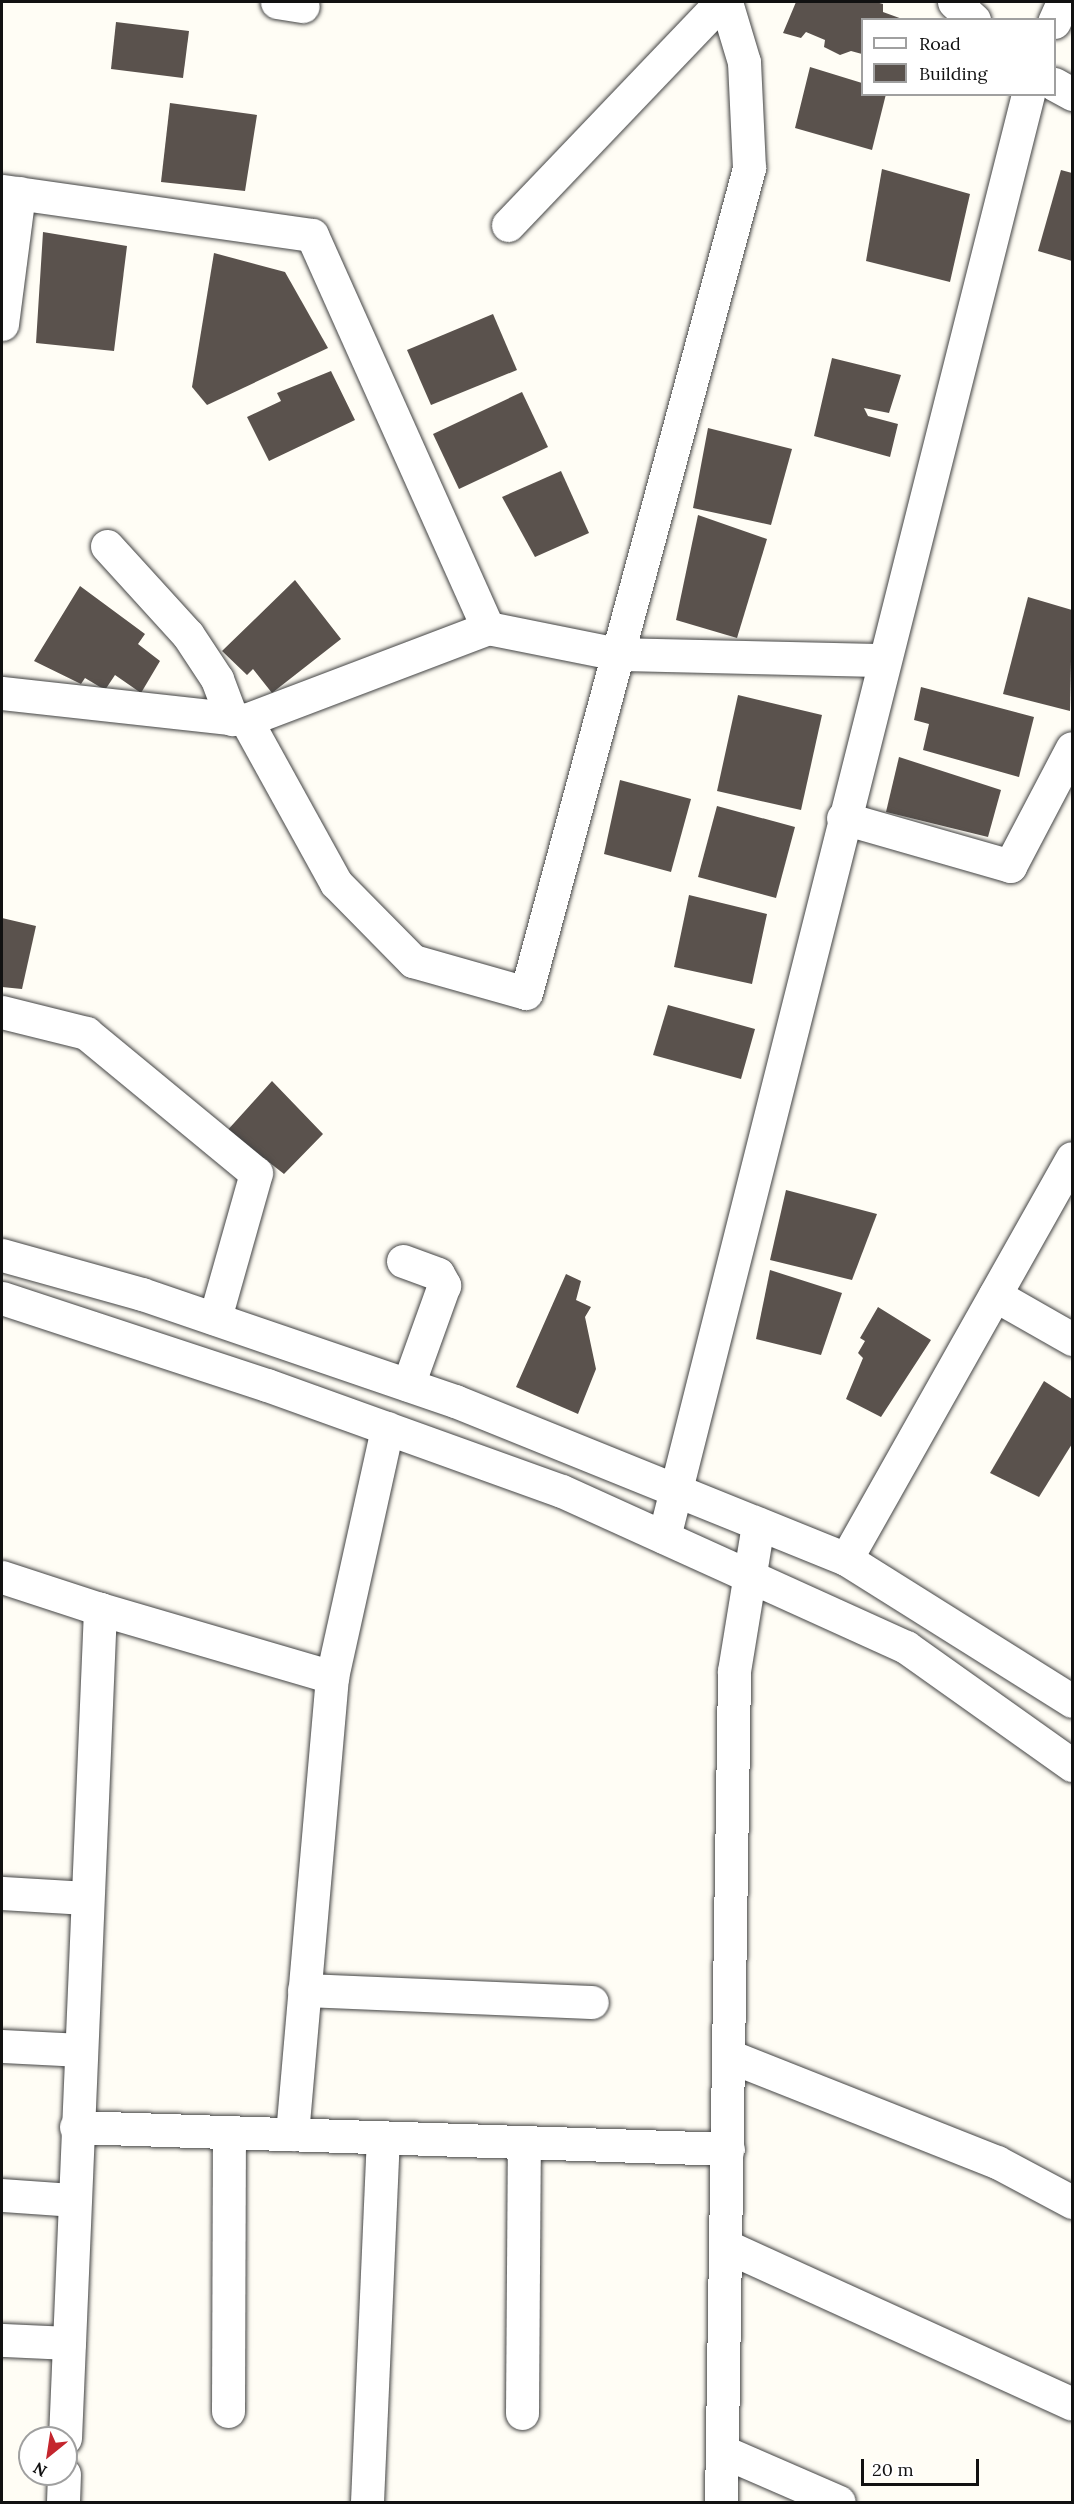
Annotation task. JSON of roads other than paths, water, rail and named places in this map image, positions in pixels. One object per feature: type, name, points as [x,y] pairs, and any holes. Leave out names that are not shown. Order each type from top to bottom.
[{"type":"street","points":[[508,225],[721,2]]},
{"type":"street","points":[[107,546],[188,635],[217,679],[336,884],[413,961],[526,993],[749,168],[744,62],[726,2]]},
{"type":"street","points":[[954,2],[972,18]]},
{"type":"street","points":[[1056,18],[1063,2]]},
{"type":"street","points":[[1056,85],[1072,94]]},
{"type":"street","points":[[664,1537],[843,818],[1027,96]]},
{"type":"street","points":[[2,324],[10,192],[312,235],[488,628]]},
{"type":"street","points":[[2,693],[239,720],[488,628],[618,654],[883,660]]},
{"type":"street","points":[[843,818],[1010,866],[1072,748]]},
{"type":"street","points":[[2,1012],[86,1033],[256,1173],[215,1318]]},
{"type":"street","points":[[846,1559],[1072,1158]]},
{"type":"street","points":[[2,1255],[215,1318],[408,1385],[846,1559],[1072,1701]]},
{"type":"street","points":[[403,1261],[438,1274],[444,1285],[408,1385]]},
{"type":"street","points":[[995,1295],[1072,1339]]},
{"type":"street","points":[[2,1298],[387,1428],[562,1491],[906,1647],[1072,1765]]},
{"type":"street","points":[[292,2134],[332,1677],[387,1428]]},
{"type":"street","points":[[721,2502],[724,2452],[734,1671],[758,1524]]},
{"type":"street","points":[[2,1577],[332,1677]]},
{"type":"street","points":[[66,2426],[76,2127],[100,1608]]},
{"type":"street","points":[[2,1893],[87,1898]]},
{"type":"street","points":[[304,1990],[592,2002]]},
{"type":"street","points":[[2,2046],[80,2050]]},
{"type":"street","points":[[729,2056],[997,2162],[1072,2202]]},
{"type":"street","points":[[76,2127],[728,2149]]},
{"type":"street","points":[[228,2411],[229,2132]]},
{"type":"street","points":[[366,2502],[384,2137]]},
{"type":"street","points":[[522,2413],[524,2142]]},
{"type":"street","points":[[2,2195],[73,2200]]},
{"type":"street","points":[[726,2246],[1072,2404]]},
{"type":"street","points":[[2,2340],[69,2343]]},
{"type":"street","points":[[724,2452],[838,2502]]},
{"type":"street","points":[[63,2502],[64,2486]]}]
